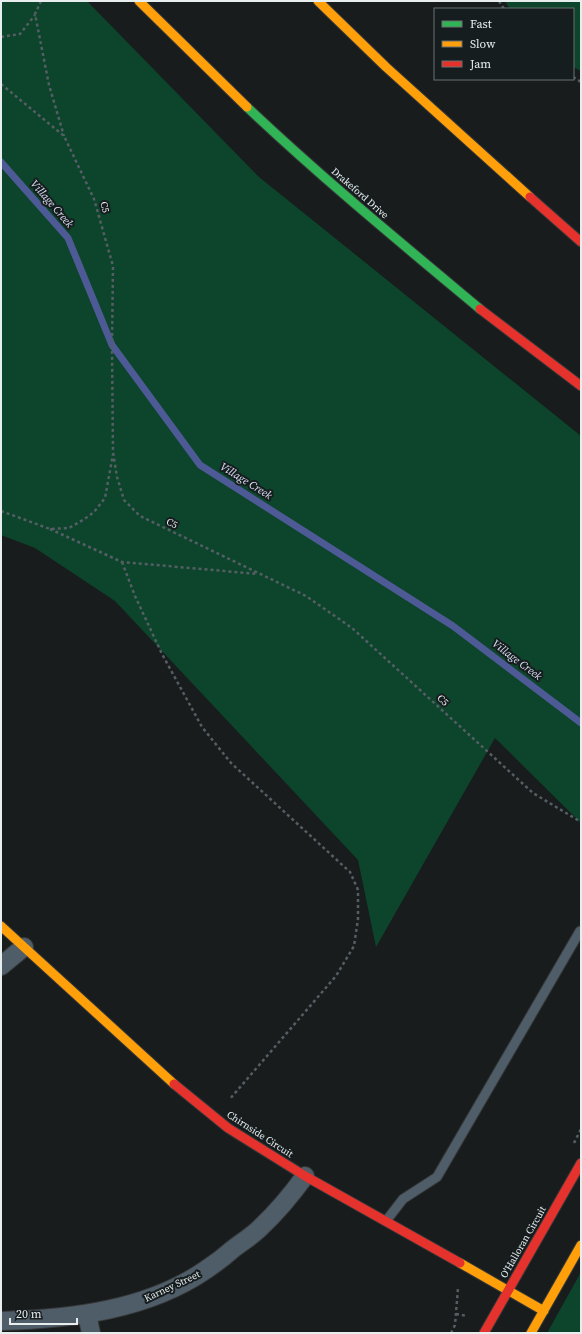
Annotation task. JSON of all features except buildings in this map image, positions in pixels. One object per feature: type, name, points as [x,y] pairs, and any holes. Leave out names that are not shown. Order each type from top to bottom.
[{"type":"main road","name":"Drakeford Drive","points":[[139,1],[283,141],[484,312],[581,386]]},
{"type":"main road","points":[[318,1],[386,67],[581,242]]},
{"type":"main road","name":"Chirnside Circuit","points":[[1,926],[174,1084],[228,1128],[306,1176],[544,1311]]},
{"type":"main road","name":"O'Halloran Circuit","points":[[484,1333],[581,1163]]},
{"type":"main road","points":[[531,1333],[581,1245]]},
{"type":"street","points":[[1,966],[24,947]]},
{"type":"street","name":"Karney Street","points":[[1,1321],[87,1314],[118,1308],[149,1298],[178,1286],[207,1270],[260,1228],[306,1176]]},
{"type":"street","points":[[87,1314],[91,1333]]},
{"type":"lane","points":[[386,1221],[403,1199],[437,1177],[580,931]]},
{"type":"path","points":[[1,37],[20,34],[35,14],[41,1]]},
{"type":"path","points":[[35,14],[49,85],[64,136]]},
{"type":"path","name":"C5","points":[[1,84],[64,136],[94,199],[113,266],[113,452],[117,477],[124,500],[140,516],[306,596],[352,628],[533,794],[581,822]]},
{"type":"path","points":[[50,529],[69,528],[94,512],[105,498],[113,452]]},
{"type":"path","points":[[1,511],[50,529],[122,562],[261,575]]},
{"type":"path","points":[[122,562],[135,596],[159,646],[202,727],[231,763],[350,872],[358,890],[358,919],[354,946],[336,976],[214,1116]]},
{"type":"path","points":[[451,1333],[455,1326],[458,1281]]},
{"type":"green space","points":[[1,1],[87,1],[259,177],[581,436],[581,823],[495,738],[376,947],[358,860],[115,601],[35,548],[1,535]]},
{"type":"green space","points":[[505,1],[581,1],[581,71],[574,68],[574,8],[509,8]]},
{"type":"green space","points":[[581,1272],[581,1333],[547,1333]]},
{"type":"waterway","name":"Village Creek","points":[[1,162],[68,238],[112,345],[200,465],[453,626],[581,723]]},
{"type":"traffic: fast","points":[[247,107],[333,185],[480,309]]},
{"type":"traffic: slow","points":[[139,1],[247,107]]},
{"type":"traffic: slow","points":[[318,1],[386,67],[530,197]]},
{"type":"traffic: slow","points":[[1,926],[174,1084]]},
{"type":"traffic: slow","points":[[531,1333],[581,1245]]},
{"type":"traffic: slow","points":[[460,1263],[544,1311]]},
{"type":"traffic: jam","points":[[530,197],[581,242]]},
{"type":"traffic: jam","points":[[480,309],[581,386]]},
{"type":"traffic: jam","points":[[174,1084],[228,1128],[305,1176],[460,1263]]},
{"type":"traffic: jam","points":[[484,1333],[581,1163]]}]
